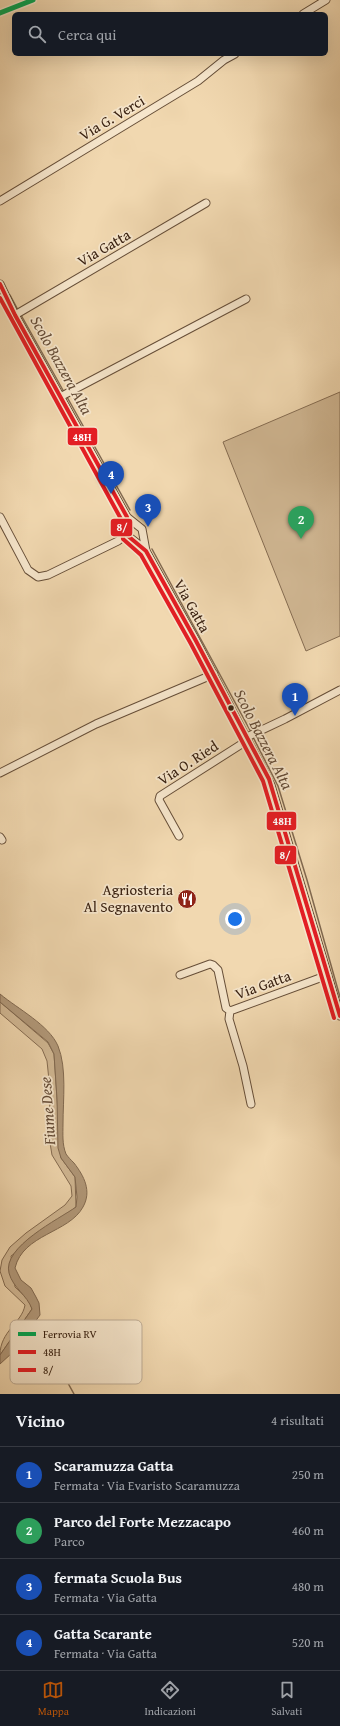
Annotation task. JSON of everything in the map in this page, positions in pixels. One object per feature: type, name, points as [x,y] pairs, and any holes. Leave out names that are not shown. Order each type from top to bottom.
[{"type":"street","points":[[305,12],[326,0]]},
{"type":"street","name":"Via G. Verci","points":[[0,201],[198,81],[224,60],[231,56]]},
{"type":"street","name":"Via Gatta","points":[[18,313],[206,203]]},
{"type":"street","name":"Via Gatta","points":[[0,284],[18,313],[64,396],[127,517],[144,532],[143,538],[146,551],[214,674],[274,794],[340,1016]]},
{"type":"street","points":[[64,396],[246,299]]},
{"type":"street","name":"Via Gatta","points":[[127,517],[128,532],[133,541],[146,551]]},
{"type":"street","points":[[1,521],[28,570],[33,575],[38,577],[48,575],[118,541],[134,526],[137,526]]},
{"type":"street","points":[[118,541],[133,541],[143,538]]},
{"type":"street","points":[[0,773],[106,720],[214,674]]},
{"type":"street","points":[[247,738],[340,690]]},
{"type":"street","name":"Via O. Ried","points":[[179,836],[159,800],[160,796],[247,738]]},
{"type":"street","points":[[180,975],[210,964],[213,965],[218,970],[226,1008],[230,1011]]},
{"type":"street","name":"Via Gatta","points":[[251,1104],[243,1066],[228,1013],[328,975]]},
{"type":"shaded area","points":[[340,392],[340,636],[306,651],[223,442]]},
{"type":"shaded area","points":[[0,994],[48,1031],[58,1046],[64,1074],[64,1146],[66,1154],[84,1178],[87,1189],[86,1201],[76,1216],[68,1223],[36,1241],[27,1248],[20,1257],[15,1268],[21,1280],[31,1288],[39,1303],[40,1315],[36,1320],[24,1320],[32,1309],[11,1278],[9,1273],[9,1263],[14,1253],[23,1244],[45,1226],[76,1207],[77,1197],[75,1177],[61,1158],[58,1148],[54,1054],[48,1042],[0,1002]]},
{"type":"shaded area","points":[[0,1002],[48,1043],[54,1054],[61,1158],[75,1177],[76,1207],[11,1256],[15,1287],[29,1300],[32,1309],[24,1320],[18,1320],[25,1305],[5,1286],[0,1271],[2,1260],[10,1247],[26,1233],[65,1205],[72,1196],[71,1186],[52,1155],[49,1137],[50,1090],[47,1061],[42,1049],[0,1013]]},
{"type":"shaded area","points":[[10,1329],[10,1341],[0,1355],[3,1340]]},
{"type":"shaded area","points":[[10,1341],[10,1355],[0,1364],[0,1355]]},
{"type":"waterway","name":"Scolo Bazzera Alta","points":[[9,295],[18,310]]},
{"type":"waterway","name":"Scolo Bazzera Alta","points":[[21,315],[64,392]]},
{"type":"waterway","name":"Scolo Bazzera Alta","points":[[67,397],[130,510]]},
{"type":"waterway","name":"Scolo Bazzera Alta","points":[[152,549],[251,732]]},
{"type":"waterway","name":"Scolo Bazzera Alta","points":[[253,737],[278,786],[307,880],[340,997]]},
{"type":"waterway","points":[[68,1384],[74,1394]]},
{"type":"rail line","name":"RV","points":[[0,13],[33,0]]},
{"type":"transit line","name":"48H","points":[[0,284],[15,315],[127,517],[128,536],[146,551],[196,641],[269,779],[340,1016]]},
{"type":"transit line","name":"8/","points":[[0,298],[121,519],[123,539],[141,555],[191,644],[263,781],[334,1018]]},
{"type":"place","name":"Gatta Scarante","points":[[111,494]]},
{"type":"place","name":"fermata Scuola Bus","points":[[148,527]]},
{"type":"place","name":"Parco del Forte Mezzacapo","points":[[301,539]]},
{"type":"place","name":"Scaramuzza Gatta","points":[[295,716]]},
{"type":"place","name":"Agriosteria Al Segnavento","points":[[187,899]]},
{"type":"water label","name":"Fiume Dese","points":[[47,1111]]}]
